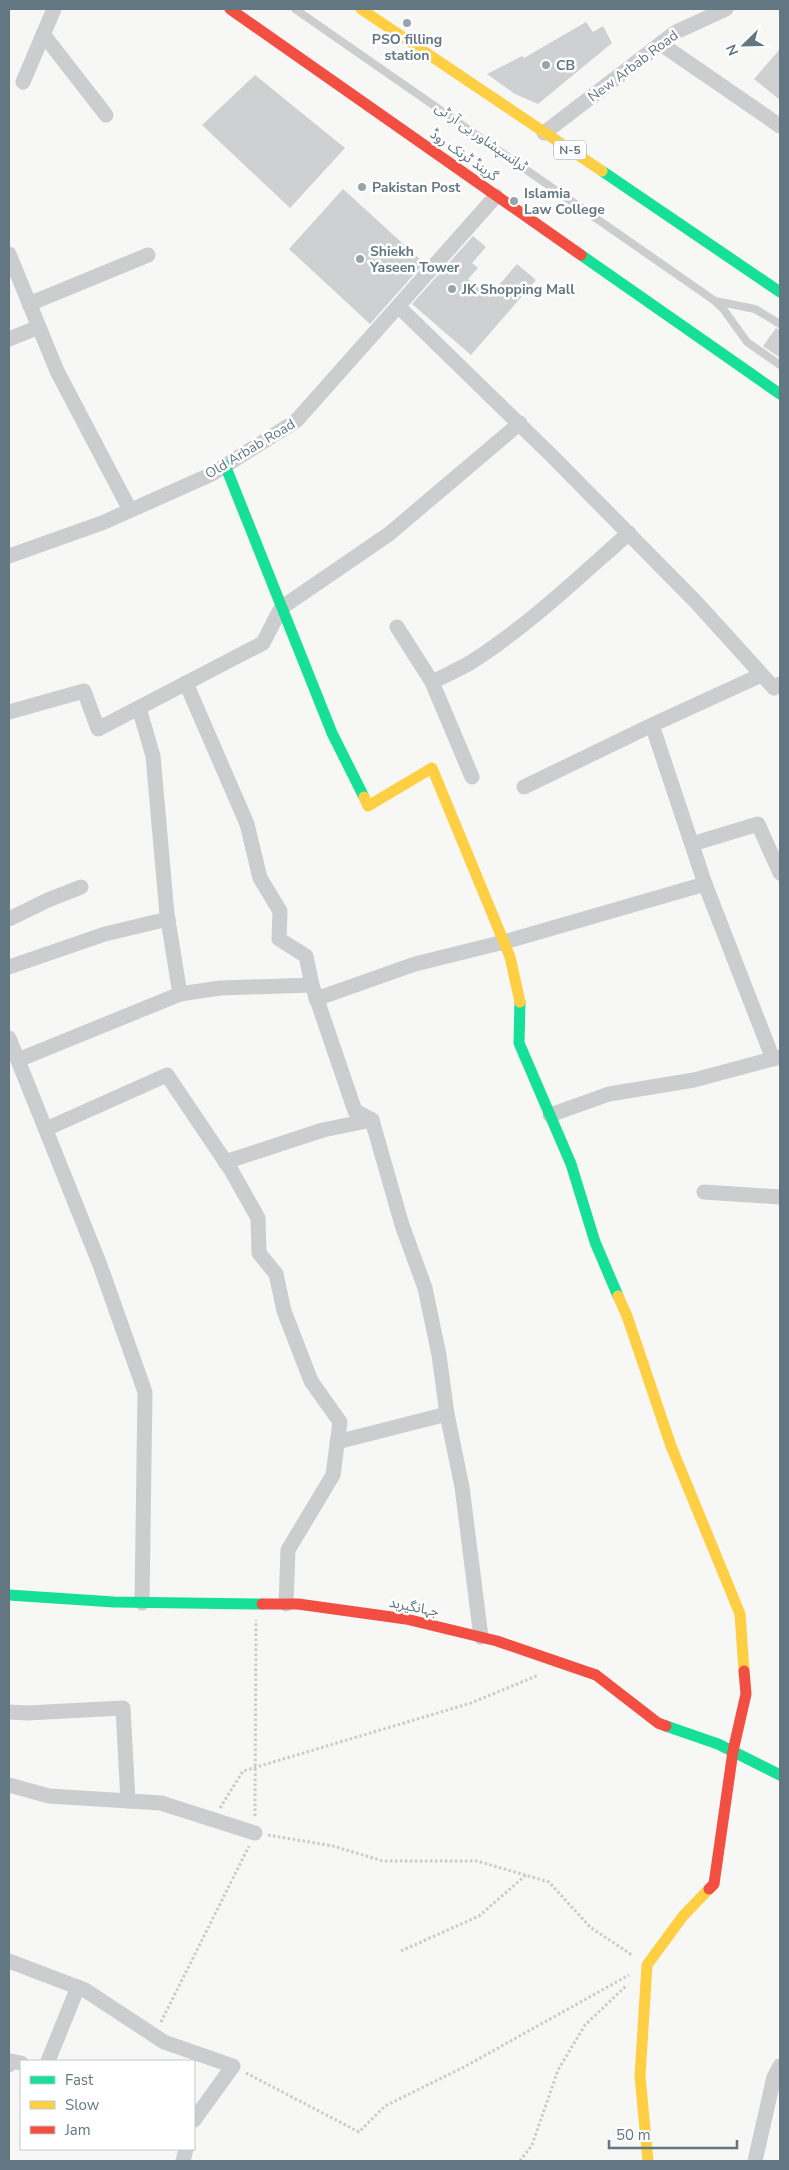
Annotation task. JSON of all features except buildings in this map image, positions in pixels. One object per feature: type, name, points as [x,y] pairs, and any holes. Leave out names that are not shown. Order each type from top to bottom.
[{"type":"main road","name":"گرینڈ ٹرنک روڈ","points":[[230,9],[780,394]]},
{"type":"main road","name":"N-5","points":[[361,9],[780,292]]},
{"type":"main road","points":[[225,465],[332,733],[368,806],[432,768],[510,957],[520,999],[519,1043],[571,1164],[595,1242],[627,1316],[671,1446],[740,1614],[746,1694],[733,1751],[714,1884],[683,1916],[647,1965],[640,2076],[648,2161]]},
{"type":"main road","name":"جہانگیربد","points":[[9,1595],[142,1603],[286,1604],[406,1619],[481,1637],[596,1675],[658,1723],[733,1751],[780,1775]]},
{"type":"street","points":[[23,82],[54,9]]},
{"type":"street","name":"New Arbab Road","points":[[544,133],[676,32],[726,9]]},
{"type":"street","points":[[43,34],[106,115]]},
{"type":"street","points":[[661,44],[780,126]]},
{"type":"street","name":"Old Arbab Road","points":[[9,556],[102,523],[212,474],[296,422],[496,196]]},
{"type":"street","points":[[9,254],[57,371],[130,510]]},
{"type":"street","points":[[29,304],[148,255]]},
{"type":"street","points":[[398,307],[520,423],[695,601],[761,676],[774,688],[780,684]]},
{"type":"street","points":[[9,339],[38,327]]},
{"type":"street","points":[[9,712],[84,691],[98,729],[263,643],[281,608],[389,534],[520,423]]},
{"type":"street","points":[[432,682],[472,662],[500,642],[558,596],[628,533]]},
{"type":"street","points":[[397,627],[432,682],[472,777]]},
{"type":"street","points":[[524,787],[652,725],[761,676]]},
{"type":"street","points":[[186,683],[247,824],[260,878],[280,911],[279,939],[306,956],[314,992],[355,1110],[372,1120],[402,1226],[425,1288],[440,1356],[447,1414],[462,1487],[481,1637]]},
{"type":"street","points":[[139,708],[153,756],[168,919],[180,994]]},
{"type":"street","points":[[550,1115],[608,1094],[694,1080],[777,1058],[705,884],[652,725]]},
{"type":"street","points":[[692,844],[758,824],[780,873]]},
{"type":"street","points":[[18,1060],[180,994],[220,988],[314,992],[504,942],[705,884]]},
{"type":"street","points":[[9,919],[82,886]]},
{"type":"street","points":[[9,967],[104,934],[168,919]]},
{"type":"street","points":[[9,1038],[100,1265],[145,1392],[142,1603]]},
{"type":"street","points":[[46,1129],[167,1075],[225,1162],[258,1218],[259,1253],[276,1274],[284,1311],[311,1381],[340,1422],[333,1475],[288,1550],[286,1604]]},
{"type":"street","points":[[225,1162],[323,1130],[372,1120]]},
{"type":"street","points":[[704,1192],[780,1197]]},
{"type":"street","points":[[337,1442],[447,1414]]},
{"type":"street","points":[[9,1712],[27,1714],[123,1708],[128,1801]]},
{"type":"street","points":[[9,1785],[49,1796],[161,1803],[255,1833]]},
{"type":"street","points":[[9,1961],[78,1987],[164,2042],[233,2066],[195,2119]]},
{"type":"street","points":[[48,2060],[78,1987]]},
{"type":"street","points":[[9,2065],[11,2061],[20,2063]]},
{"type":"street","points":[[755,2161],[774,2077],[780,2066]]},
{"type":"lane","name":"ٹرانسپشاور بی آر ٹی","points":[[295,9],[714,302],[724,310],[747,342],[780,365]]},
{"type":"lane","name":"ٹرانسپشاور بی آر ٹی","points":[[714,302],[755,309],[780,324]]},
{"type":"path","points":[[154,2036],[255,1833],[256,1604]]},
{"type":"path","points":[[214,1819],[243,1771],[471,1704],[565,1664]]},
{"type":"path","points":[[255,1833],[333,1846],[383,1862],[477,1861],[549,1882],[590,1928],[647,1965]]},
{"type":"path","points":[[401,1952],[479,1916],[526,1875]]},
{"type":"path","points":[[233,2066],[359,2132],[384,2106],[464,2066],[647,1965]]},
{"type":"path","points":[[520,2161],[532,2145],[558,2070],[585,2026],[647,1965]]},
{"type":"traffic: fast","points":[[602,171],[780,292]]},
{"type":"traffic: fast","points":[[581,255],[780,394]]},
{"type":"traffic: fast","points":[[225,465],[332,733],[364,797]]},
{"type":"traffic: fast","points":[[520,1002],[519,1043],[571,1164],[595,1242],[618,1296]]},
{"type":"traffic: fast","points":[[9,1595],[114,1602],[262,1604]]},
{"type":"traffic: fast","points":[[666,1726],[718,1744],[780,1775]]},
{"type":"traffic: slow","points":[[361,9],[602,171]]},
{"type":"traffic: slow","points":[[364,797],[368,806],[432,768],[510,957],[520,1002]]},
{"type":"traffic: slow","points":[[618,1296],[627,1316],[671,1446],[740,1614],[744,1671]]},
{"type":"traffic: slow","points":[[648,2161],[640,2076],[647,1965],[683,1916],[709,1889]]},
{"type":"traffic: jam","points":[[230,9],[581,255]]},
{"type":"traffic: jam","points":[[262,1604],[298,1604],[406,1619],[497,1641],[596,1675],[658,1723],[666,1726]]},
{"type":"traffic: jam","points":[[709,1889],[714,1884],[733,1751],[746,1694],[744,1671]]},
{"type":"place","name":"PSO filling station","points":[[407,23]]},
{"type":"place","name":"CB","points":[[546,65]]},
{"type":"place","name":"Pakistan Post","points":[[362,187]]},
{"type":"place","name":"Islamia Law College","points":[[514,201]]},
{"type":"place","name":"Shiekh Yaseen Tower","points":[[360,259]]},
{"type":"place","name":"JK Shopping Mall","points":[[452,289]]}]
